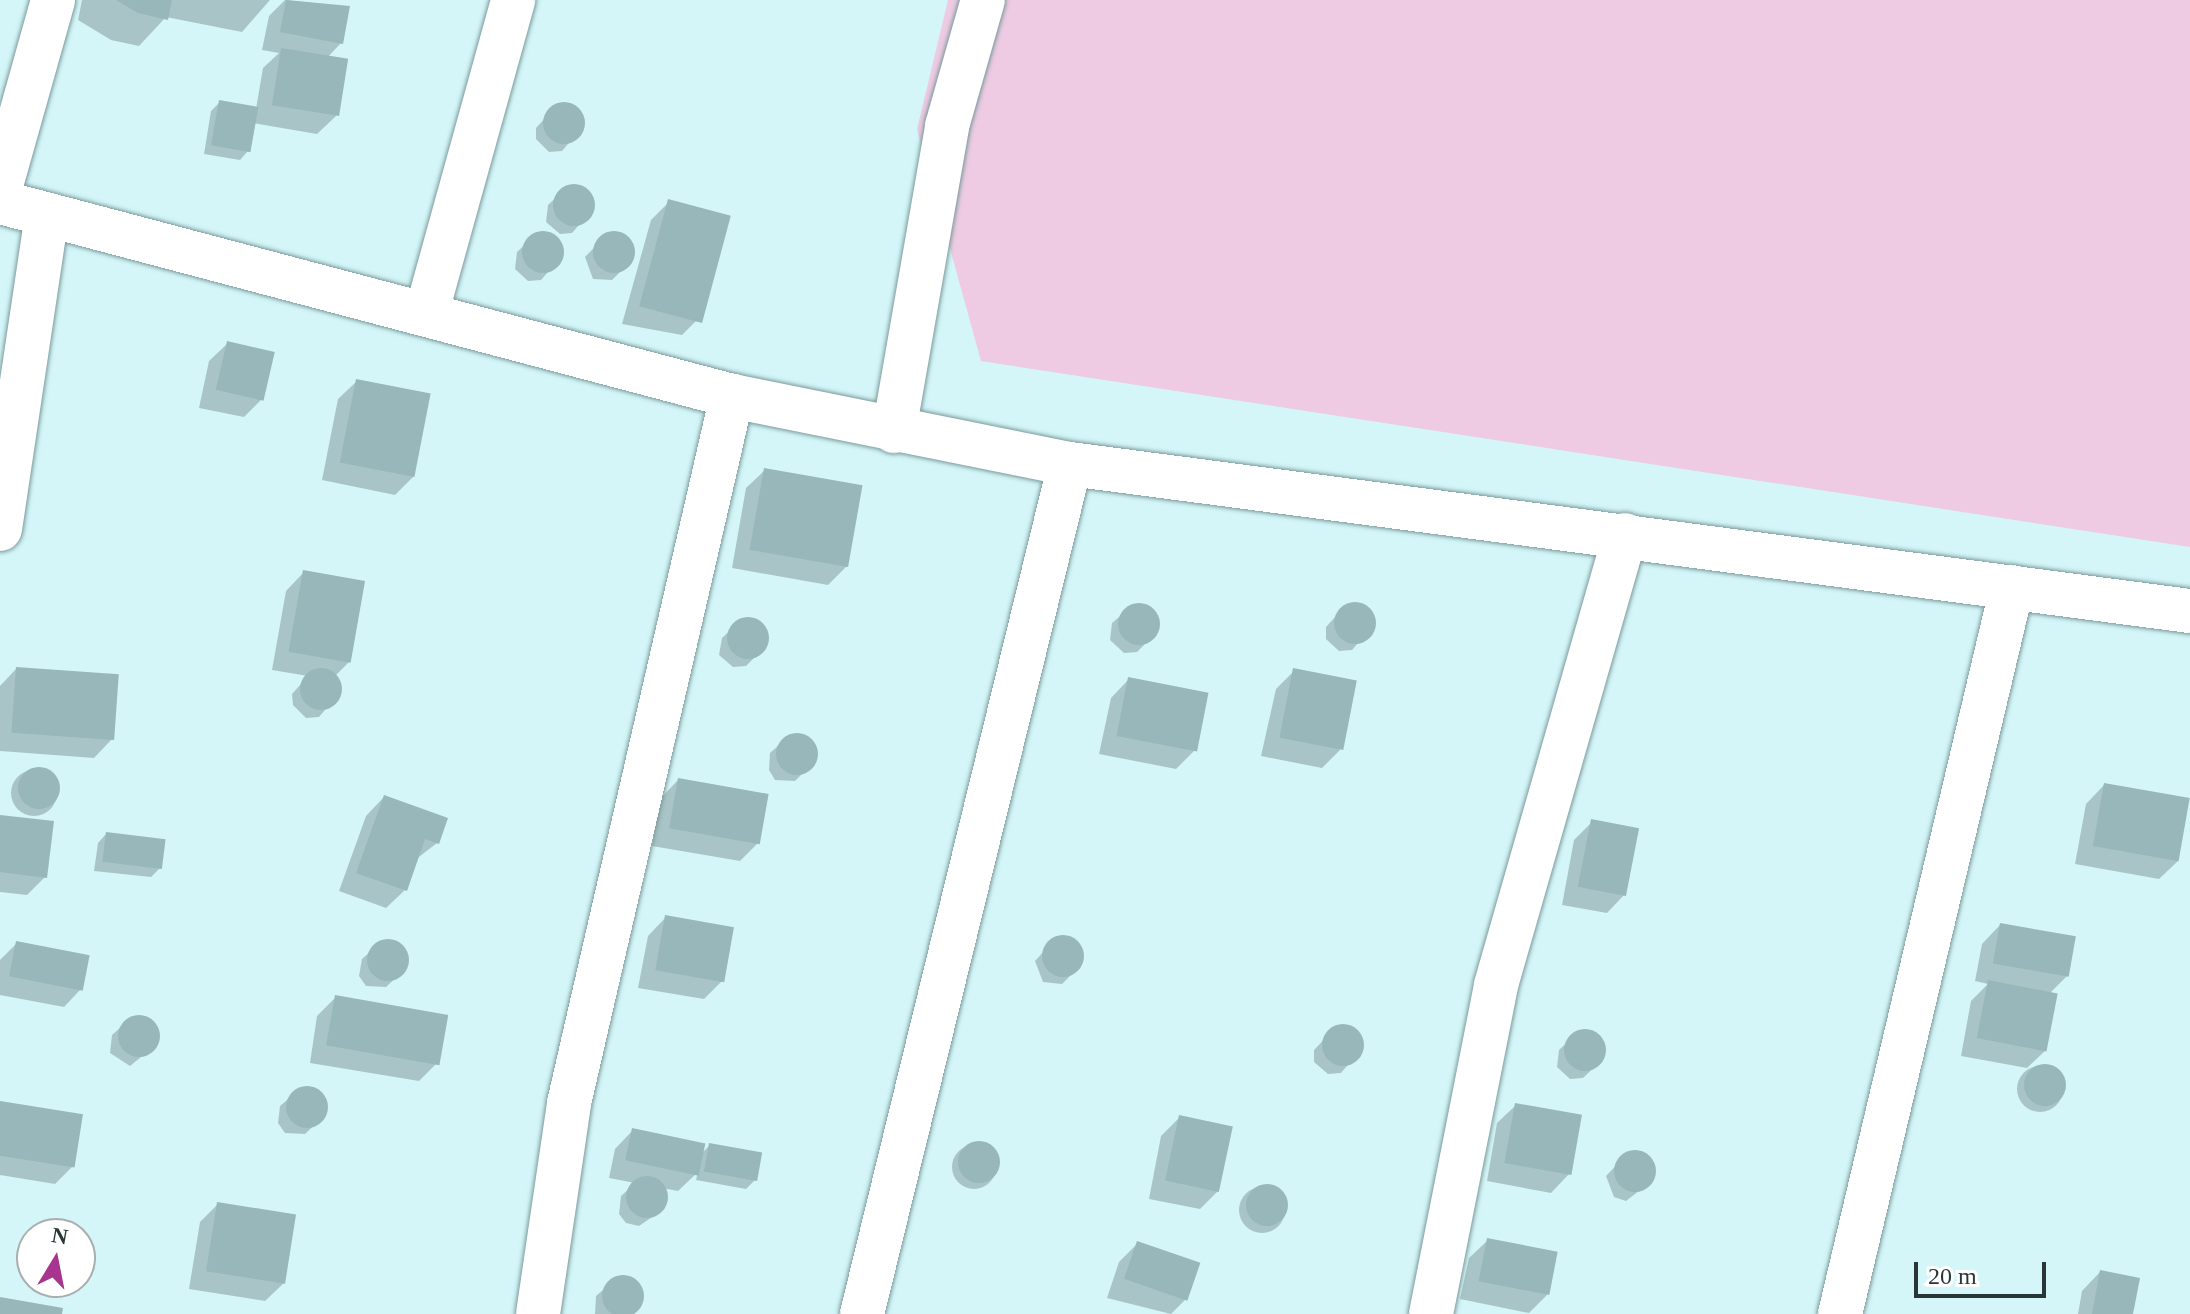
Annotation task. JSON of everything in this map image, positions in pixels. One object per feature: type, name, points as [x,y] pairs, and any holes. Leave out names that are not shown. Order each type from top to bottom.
[{"type":"street","points":[[0,189],[53,0]]},
{"type":"street","points":[[427,311],[513,0]]},
{"type":"street","points":[[894,431],[947,126],[983,0]]},
{"type":"street","points":[[0,202],[427,311],[732,396],[1070,464],[2190,611]]},
{"type":"street","points":[[0,529],[47,214]]},
{"type":"street","points":[[538,1314],[569,1103],[732,396]]},
{"type":"street","points":[[862,1314],[1070,464]]},
{"type":"street","points":[[1431,1314],[1496,985],[1625,535]]},
{"type":"street","points":[[1840,1314],[2012,587]]},
{"type":"shaded area","points":[[948,0],[2190,0],[2190,547],[981,361],[917,129]]},
{"type":"building","points":[[116,0],[172,0],[168,20],[138,13]]},
{"type":"building","points":[[286,0],[350,6],[343,44],[280,32]]},
{"type":"building","points":[[281,48],[348,59],[339,116],[272,105]]},
{"type":"building","points":[[219,100],[258,107],[250,152],[211,145]]},
{"type":"building","points":[[564,102],[579,108],[585,123],[579,138],[564,144],[549,138],[543,123],[549,108]]},
{"type":"building","points":[[574,184],[589,190],[595,205],[589,220],[574,226],[559,220],[553,205],[559,190]]},
{"type":"building","points":[[668,199],[731,216],[702,323],[639,306]]},
{"type":"building","points":[[543,231],[558,237],[564,252],[558,267],[543,273],[528,267],[522,252],[528,237]]},
{"type":"building","points":[[614,231],[629,237],[635,252],[629,267],[614,273],[599,267],[593,252],[599,237]]},
{"type":"building","points":[[227,341],[275,352],[263,401],[216,390]]},
{"type":"building","points":[[356,379],[431,394],[414,477],[340,462]]},
{"type":"building","points":[[764,468],[862,485],[848,567],[750,550]]},
{"type":"building","points":[[303,570],[365,581],[351,663],[289,652]]},
{"type":"building","points":[[1355,602],[1370,608],[1376,623],[1370,638],[1355,644],[1340,638],[1334,623],[1340,608]]},
{"type":"building","points":[[1139,603],[1154,609],[1160,624],[1154,639],[1139,645],[1124,639],[1118,624],[1124,609]]},
{"type":"building","points":[[748,617],[763,623],[769,638],[763,653],[748,659],[733,653],[727,638],[733,623]]},
{"type":"building","points":[[16,667],[119,674],[114,740],[11,733]]},
{"type":"building","points":[[321,668],[336,674],[342,689],[336,704],[321,710],[306,704],[300,689],[306,674]]},
{"type":"building","points":[[1293,668],[1357,680],[1343,750],[1279,738]]},
{"type":"building","points":[[1128,677],[1208,693],[1197,752],[1117,736]]},
{"type":"building","points":[[797,733],[812,739],[818,754],[812,769],[797,775],[782,769],[776,754],[782,739]]},
{"type":"building","points":[[39,767],[54,773],[60,788],[54,803],[39,809],[24,803],[18,788],[24,773]]},
{"type":"building","points":[[678,778],[769,794],[760,844],[669,828]]},
{"type":"building","points":[[2104,783],[2190,798],[2179,861],[2093,846]]},
{"type":"building","points":[[384,795],[448,818],[439,844],[425,839],[407,891],[356,873]]},
{"type":"building","points":[[0,815],[54,821],[47,878],[0,872]]},
{"type":"building","points":[[1591,819],[1639,828],[1626,896],[1578,887]]},
{"type":"building","points":[[106,832],[166,839],[162,869],[102,862]]},
{"type":"building","points":[[665,915],[734,927],[724,982],[655,970]]},
{"type":"building","points":[[2000,923],[2076,936],[2069,977],[1993,963]]},
{"type":"building","points":[[1063,935],[1078,941],[1084,956],[1078,971],[1063,977],[1048,971],[1042,956],[1048,941]]},
{"type":"building","points":[[388,939],[403,945],[409,960],[403,975],[388,981],[373,975],[367,960],[373,945]]},
{"type":"building","points":[[16,941],[90,955],[83,991],[9,976]]},
{"type":"building","points":[[1988,980],[2058,994],[2046,1051],[1977,1038]]},
{"type":"building","points":[[335,995],[448,1015],[439,1065],[326,1045]]},
{"type":"building","points":[[139,1015],[154,1021],[160,1036],[154,1051],[139,1057],[124,1051],[118,1036],[124,1021]]},
{"type":"building","points":[[1343,1024],[1358,1030],[1364,1045],[1358,1060],[1343,1066],[1328,1060],[1322,1045],[1328,1030]]},
{"type":"building","points":[[1585,1029],[1600,1035],[1606,1050],[1600,1065],[1585,1071],[1570,1065],[1564,1050],[1570,1035]]},
{"type":"building","points":[[2045,1064],[2060,1070],[2066,1085],[2060,1100],[2045,1106],[2030,1100],[2024,1085],[2030,1070]]},
{"type":"building","points":[[307,1086],[322,1092],[328,1107],[322,1122],[307,1128],[292,1122],[286,1107],[292,1092]]},
{"type":"building","points":[[0,1101],[83,1114],[75,1167],[0,1156]]},
{"type":"building","points":[[1515,1103],[1582,1115],[1571,1175],[1504,1163]]},
{"type":"building","points":[[1179,1115],[1233,1126],[1219,1192],[1165,1181]]},
{"type":"building","points":[[632,1128],[705,1144],[698,1176],[625,1160]]},
{"type":"building","points":[[979,1141],[994,1147],[1000,1162],[994,1177],[979,1183],[964,1177],[958,1162],[964,1147]]},
{"type":"building","points":[[709,1143],[762,1152],[757,1181],[704,1172]]},
{"type":"building","points":[[1635,1150],[1650,1156],[1656,1171],[1650,1186],[1635,1192],[1620,1186],[1614,1171],[1620,1156]]},
{"type":"building","points":[[647,1176],[662,1182],[668,1197],[662,1212],[647,1218],[632,1212],[626,1197],[632,1182]]},
{"type":"building","points":[[1267,1184],[1282,1190],[1288,1205],[1282,1220],[1267,1226],[1252,1220],[1246,1205],[1252,1190]]},
{"type":"building","points":[[217,1202],[296,1215],[285,1284],[206,1271]]},
{"type":"building","points":[[1487,1238],[1558,1252],[1549,1295],[1479,1281]]},
{"type":"building","points":[[1137,1241],[1200,1263],[1187,1301],[1124,1279]]},
{"type":"building","points":[[2100,1270],[2140,1278],[2133,1314],[2092,1314]]},
{"type":"building","points":[[623,1275],[638,1281],[644,1296],[638,1311],[623,1317],[608,1311],[602,1296],[608,1281]]},
{"type":"building","points":[[0,1297],[63,1308],[62,1314],[0,1314]]}]
